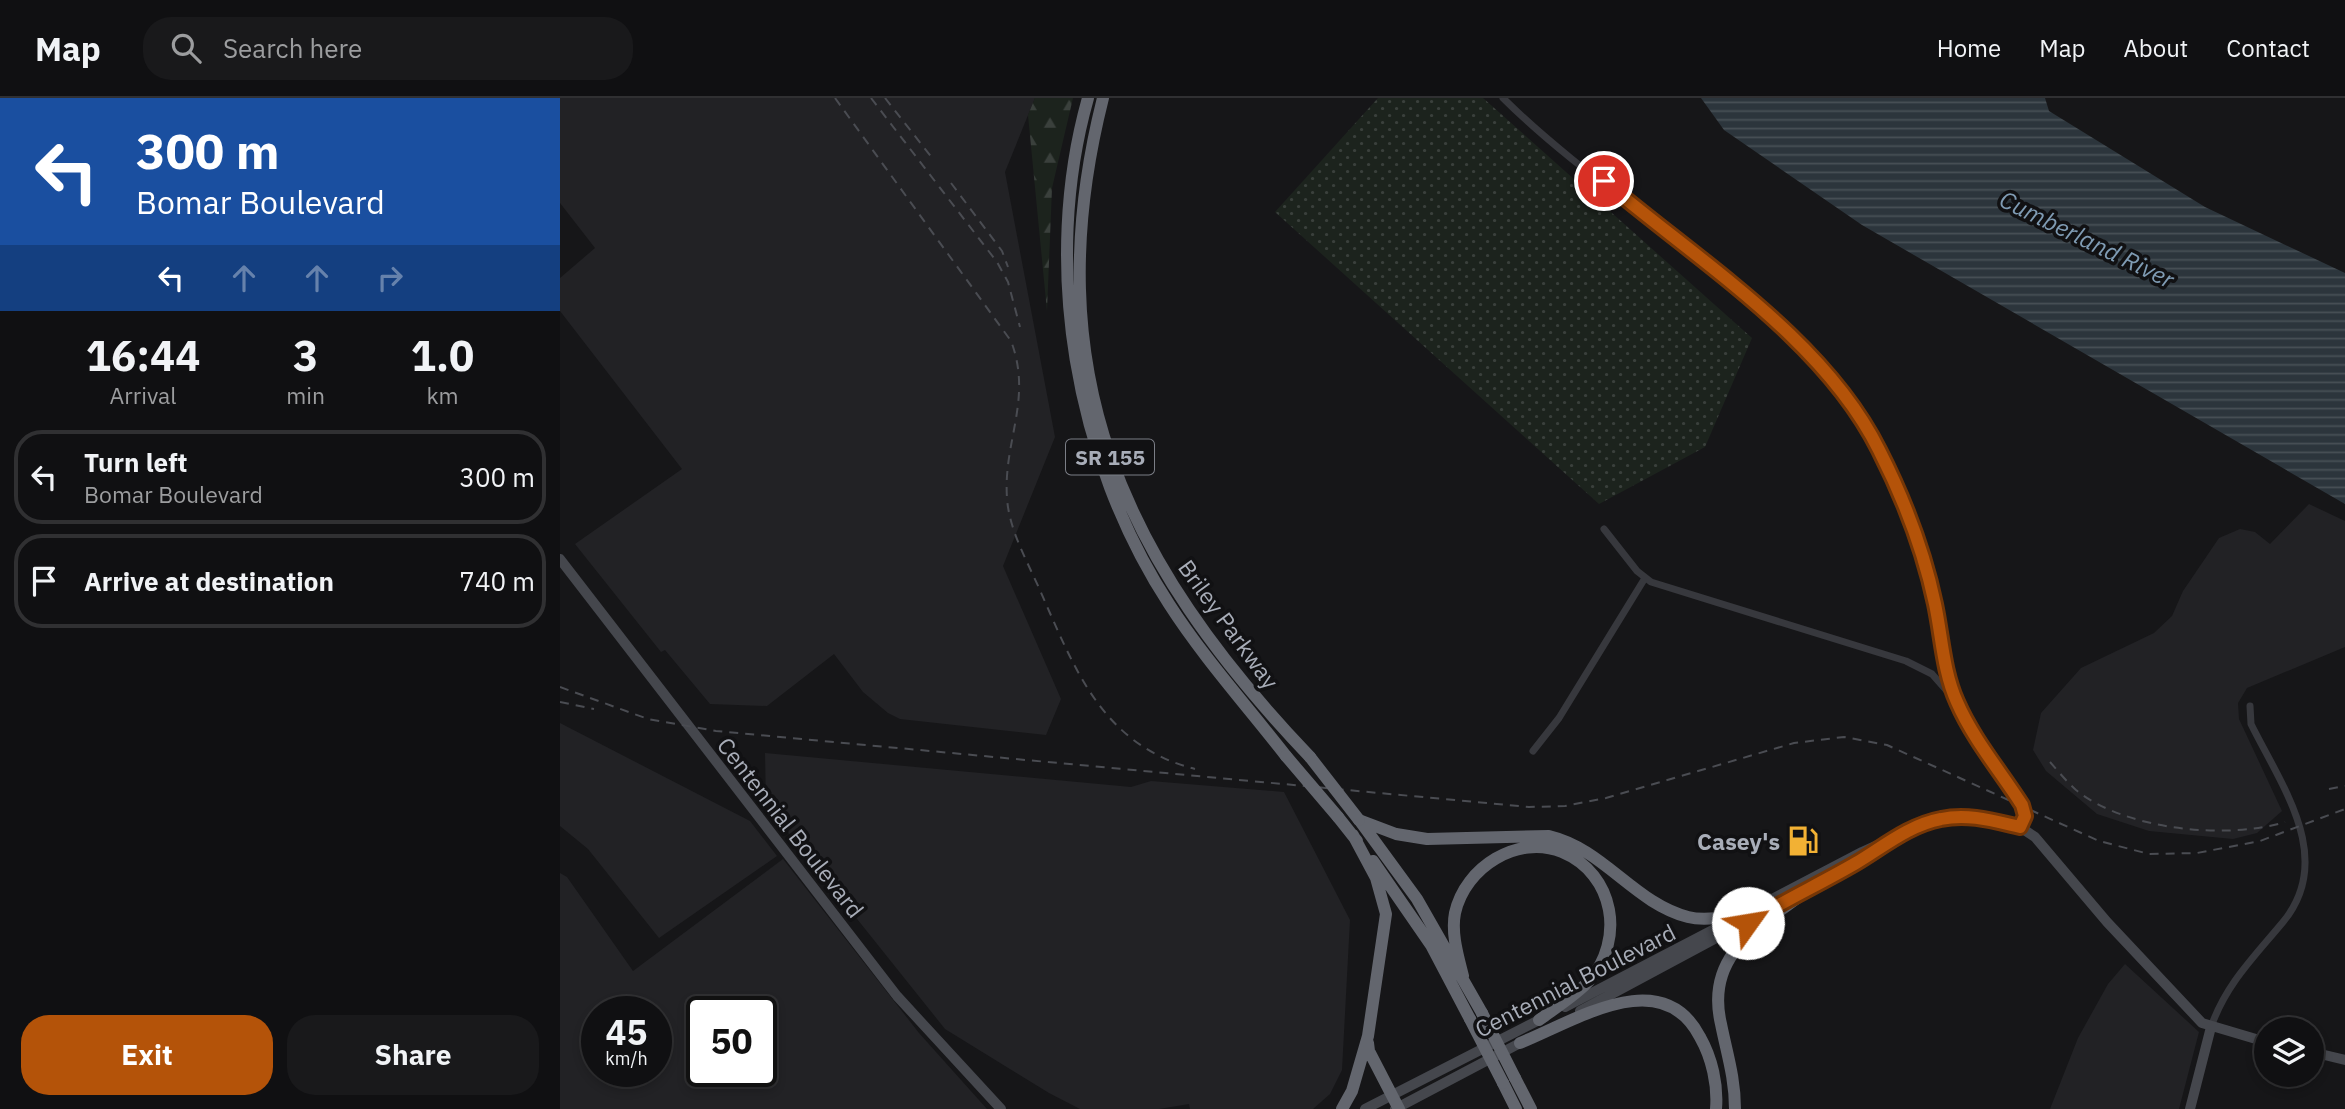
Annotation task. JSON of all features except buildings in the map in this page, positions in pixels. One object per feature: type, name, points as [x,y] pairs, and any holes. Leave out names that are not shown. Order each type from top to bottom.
[{"type":"highway","name":"Briley Parkway","points":[[1088,98],[1076,146],[1067,277],[1080,386],[1096,450],[1125,524],[1170,606],[1403,901],[1476,1016],[1509,1080],[1531,1109]]},
{"type":"highway","name":"Briley Parkway","points":[[1103,98],[1092,143],[1078,252],[1081,327],[1105,444],[1125,496],[1158,563],[1191,613],[1260,702],[1310,757],[1417,899],[1463,976],[1476,1016]]},
{"type":"highway","points":[[1359,820],[1396,834],[1427,839],[1549,836],[1567,840],[1672,912],[1691,918],[1742,915]]},
{"type":"highway","points":[[1342,1109],[1352,1091],[1368,1036],[1386,914],[1376,878],[1353,835]]},
{"type":"highway","points":[[1463,976],[1454,932],[1455,913],[1462,894],[1481,869],[1508,852],[1526,848],[1561,851],[1577,860],[1591,872],[1609,904],[1612,921],[1609,946],[1589,981],[1539,1020]]},
{"type":"highway","points":[[1735,1109],[1735,1076],[1717,1007],[1717,987],[1723,966],[1749,934],[1812,887]]},
{"type":"highway","points":[[1520,1044],[1621,1003],[1642,998],[1660,1000],[1689,1020],[1702,1040],[1713,1073],[1716,1109]]},
{"type":"highway","points":[[1368,1036],[1369,1051],[1398,1108]]},
{"type":"highway","name":"Briley Parkway","points":[[1509,1080],[1516,1109]]},
{"type":"main road","name":"Centennial Boulevard","points":[[560,559],[897,996],[1001,1109]]},
{"type":"main road","name":"Centennial Boulevard","points":[[1365,1109],[1742,915],[1939,819],[1987,819],[2020,827],[2042,844],[2129,947],[2183,1005],[2211,1027],[2254,1039]]},
{"type":"main road","name":"Centennial Boulevard","points":[[1398,1108],[1812,887],[1877,847]]},
{"type":"main road","points":[[2190,1109],[2211,1027]]},
{"type":"main road","points":[[2324,1055],[2345,1060]]},
{"type":"street","points":[[1503,98],[1554,146],[1604,181],[1754,304],[1839,386],[1880,450],[1908,518],[1929,582],[1943,658],[1956,702]]},
{"type":"street","points":[[1604,529],[1645,578],[1922,667],[1932,674],[1956,702],[2022,805],[2025,816],[2020,827]]},
{"type":"street","points":[[1533,751],[1559,718],[1645,578]]},
{"type":"street","points":[[2211,1027],[2221,998],[2284,920],[2298,898],[2306,876],[2306,854],[2300,825],[2250,724],[2250,706]]},
{"type":"shaded area","points":[[560,98],[1035,98],[1005,172],[1055,437],[1003,566],[1061,699],[1046,735],[900,719],[888,713],[863,692],[834,654],[767,706],[710,704],[665,650],[661,652],[575,544],[682,469],[560,311],[560,278],[595,248],[560,203]]},
{"type":"shaded area","points":[[2309,504],[2345,521],[2345,647],[2247,688],[2238,703],[2239,719],[2282,811],[2257,833],[2233,839],[2149,831],[2097,814],[2046,771],[2033,750],[2041,713],[2081,668],[2154,633],[2172,616],[2183,591],[2219,538],[2240,529],[2255,532],[2270,544]]},
{"type":"shaded area","points":[[560,723],[750,821],[777,856],[659,938],[588,849],[560,826]]},
{"type":"shaded area","points":[[765,753],[1131,787],[1151,781],[1284,792],[1350,920],[1342,1070],[1330,1094],[1313,1109],[1190,1109],[1189,1104],[1159,1109],[1080,1109],[1049,1093],[945,1029],[766,805]]},
{"type":"shaded area","points":[[783,859],[919,1033],[987,1109],[560,1109],[560,873],[567,877],[633,971]]},
{"type":"shaded area","points":[[2125,964],[2199,1032],[2179,1109],[2050,1109],[2078,1038],[2108,984]]},
{"type":"green space","points":[[1035,98],[1073,98],[1052,188],[1047,311],[1028,115]]},
{"type":"green space","points":[[1378,98],[1483,98],[1752,338],[1705,447],[1599,504],[1275,212]]},
{"type":"water","name":"Cumberland River","points":[[1701,98],[2045,98],[2049,111],[2205,207],[2345,273],[2345,504],[1862,225],[1724,130]]},
{"type":"railway","points":[[835,98],[1011,341],[1019,382],[1007,477],[1008,510],[1024,555],[1079,674],[1114,722],[1136,742],[1163,758],[1195,769]]},
{"type":"railway","points":[[871,98],[997,262],[1008,282],[1020,327]]},
{"type":"railway","points":[[885,98],[933,159]]},
{"type":"railway","points":[[951,183],[1002,251],[1008,267]]},
{"type":"railway","points":[[560,687],[648,719],[716,731],[1529,807],[1565,806],[1606,798],[1794,743],[1844,737],[1887,745],[2099,841],[2149,854],[2197,853],[2260,841],[2345,809]]},
{"type":"railway","points":[[560,702],[594,709]]},
{"type":"railway","points":[[2050,762],[2076,790],[2097,804],[2148,822],[2206,830],[2235,830],[2285,822]]},
{"type":"railway","points":[[2329,789],[2345,786]]},
{"type":"place","name":"Casey's","points":[[1803,841]]},
{"type":"route","points":[[1604,181],[1754,304],[1821,366],[1839,386],[1868,429],[1890,472],[1920,551],[1935,605],[1943,658],[1956,702],[2022,805],[2025,816],[2020,827],[1987,819],[1958,816],[1921,825],[1877,847],[1859,861],[1774,906],[1748,923]]}]
